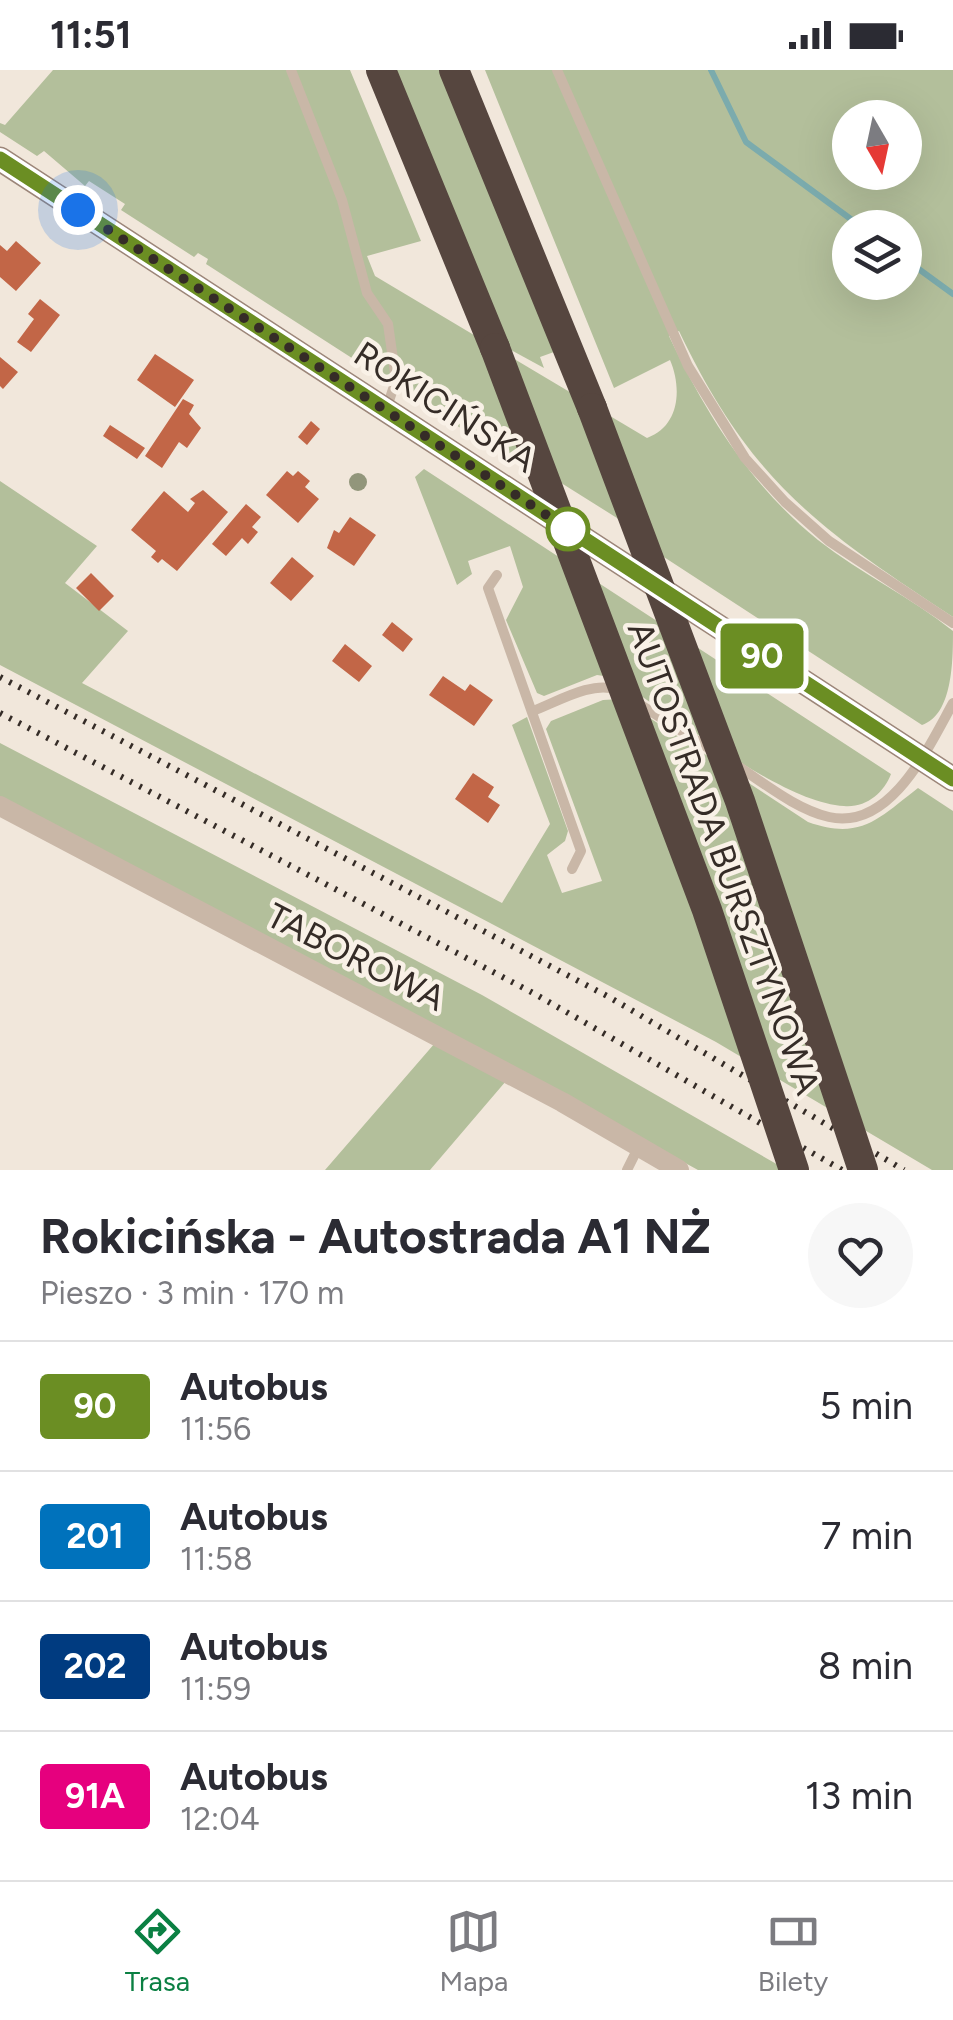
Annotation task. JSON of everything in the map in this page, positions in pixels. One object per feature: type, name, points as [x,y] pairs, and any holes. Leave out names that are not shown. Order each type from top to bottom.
[{"type":"highway","name":"AUTOSTRADA BURSZTYNOWA","points":[[381,70],[495,348],[700,892],[794,1170]]},
{"type":"highway","name":"AUTOSTRADA BURSZTYNOWA","points":[[458,77],[592,408],[740,802],[863,1170]]},
{"type":"main road","name":"ROKICIŃSKA","points":[[0,159],[953,780]]},
{"type":"street","name":"TABOROWA","points":[[0,806],[679,1170]]},
{"type":"lane","points":[[291,70],[342,200],[367,293],[388,324],[396,380],[386,411]]},
{"type":"lane","points":[[558,70],[688,366],[736,445],[770,487],[829,540],[953,623]]},
{"type":"lane","points":[[497,575],[488,588],[581,850],[572,869]]},
{"type":"lane","points":[[533,711],[590,690],[614,688],[797,803],[844,819],[861,816],[882,804],[921,758],[953,703]]},
{"type":"lane","points":[[627,1170],[640,1146]]},
{"type":"green space","points":[[53,70],[350,70],[421,241],[367,256],[375,276],[647,438],[666,425],[675,405],[676,382],[670,360],[614,388],[485,70],[953,70],[953,617],[863,556],[792,497],[733,427],[679,331],[669,336],[714,420],[771,496],[834,552],[953,631],[949,685],[940,710],[922,725],[647,546],[617,518],[531,464],[501,454],[206,264],[208,259],[198,253],[194,257],[121,210],[125,204],[89,181],[85,186],[44,151],[37,156],[0,132],[0,123],[5,125]]},
{"type":"green space","points":[[395,70],[439,70],[554,352],[540,357],[544,368],[511,350]]},
{"type":"green space","points":[[424,469],[891,774],[884,787],[867,802],[852,806],[818,801],[758,773],[611,677],[597,675],[544,696],[537,693],[506,620],[523,587],[510,546],[468,561],[472,574],[457,585],[415,477]]},
{"type":"green space","points":[[0,481],[97,546],[65,583],[128,631],[82,683],[502,903],[550,824],[512,725],[527,717],[568,831],[565,841],[547,855],[562,893],[602,881],[546,729],[551,721],[603,700],[621,699],[808,822],[856,828],[880,817],[918,788],[953,811],[953,1170],[932,1170],[716,1042],[0,665]]},
{"type":"green space","points":[[0,743],[482,995],[787,1170],[698,1170],[420,1018],[0,798]]},
{"type":"green space","points":[[435,1043],[506,1081],[430,1170],[325,1170]]},
{"type":"building","points":[[16,241],[41,263],[16,291],[0,277],[0,245],[7,251]]},
{"type":"building","points":[[40,299],[60,315],[31,352],[17,342],[34,319],[28,314]]},
{"type":"building","points":[[155,354],[194,380],[175,407],[137,380]]},
{"type":"building","points":[[0,357],[18,372],[3,389],[0,386]]},
{"type":"building","points":[[183,399],[194,405],[189,414],[201,428],[187,448],[179,442],[162,468],[145,456]]},
{"type":"building","points":[[311,421],[320,429],[307,445],[298,437]]},
{"type":"building","points":[[110,425],[145,448],[137,459],[103,436]]},
{"type":"building","points":[[287,471],[293,476],[298,471],[310,481],[305,487],[319,499],[298,523],[266,495]]},
{"type":"building","points":[[203,490],[228,512],[177,571],[162,559],[158,563],[151,557],[156,551],[131,530],[164,491],[188,512],[195,503],[190,499]]},
{"type":"building","points":[[246,504],[261,517],[252,527],[258,532],[248,544],[242,538],[226,556],[212,544]]},
{"type":"building","points":[[350,517],[376,535],[354,566],[327,548],[334,530],[339,533]]},
{"type":"building","points":[[292,557],[314,576],[291,601],[270,583]]},
{"type":"building","points":[[91,573],[114,596],[99,611],[76,588]]},
{"type":"building","points":[[392,622],[413,639],[403,652],[382,635]]},
{"type":"building","points":[[345,644],[372,666],[359,682],[332,661]]},
{"type":"building","points":[[443,676],[465,691],[470,684],[493,700],[474,726],[429,695]]},
{"type":"building","points":[[473,773],[494,787],[488,797],[500,805],[488,823],[455,799]]},
{"type":"waterway","points":[[711,70],[746,142],[839,210]]},
{"type":"waterway","points":[[922,271],[953,294]]},
{"type":"railway","points":[[0,677],[609,997],[904,1170]]},
{"type":"railway","points":[[0,713],[535,994],[842,1170]]},
{"type":"bus line","name":"90","points":[[0,159],[953,779]]},
{"type":"route","points":[[78,210],[568,529]]}]
